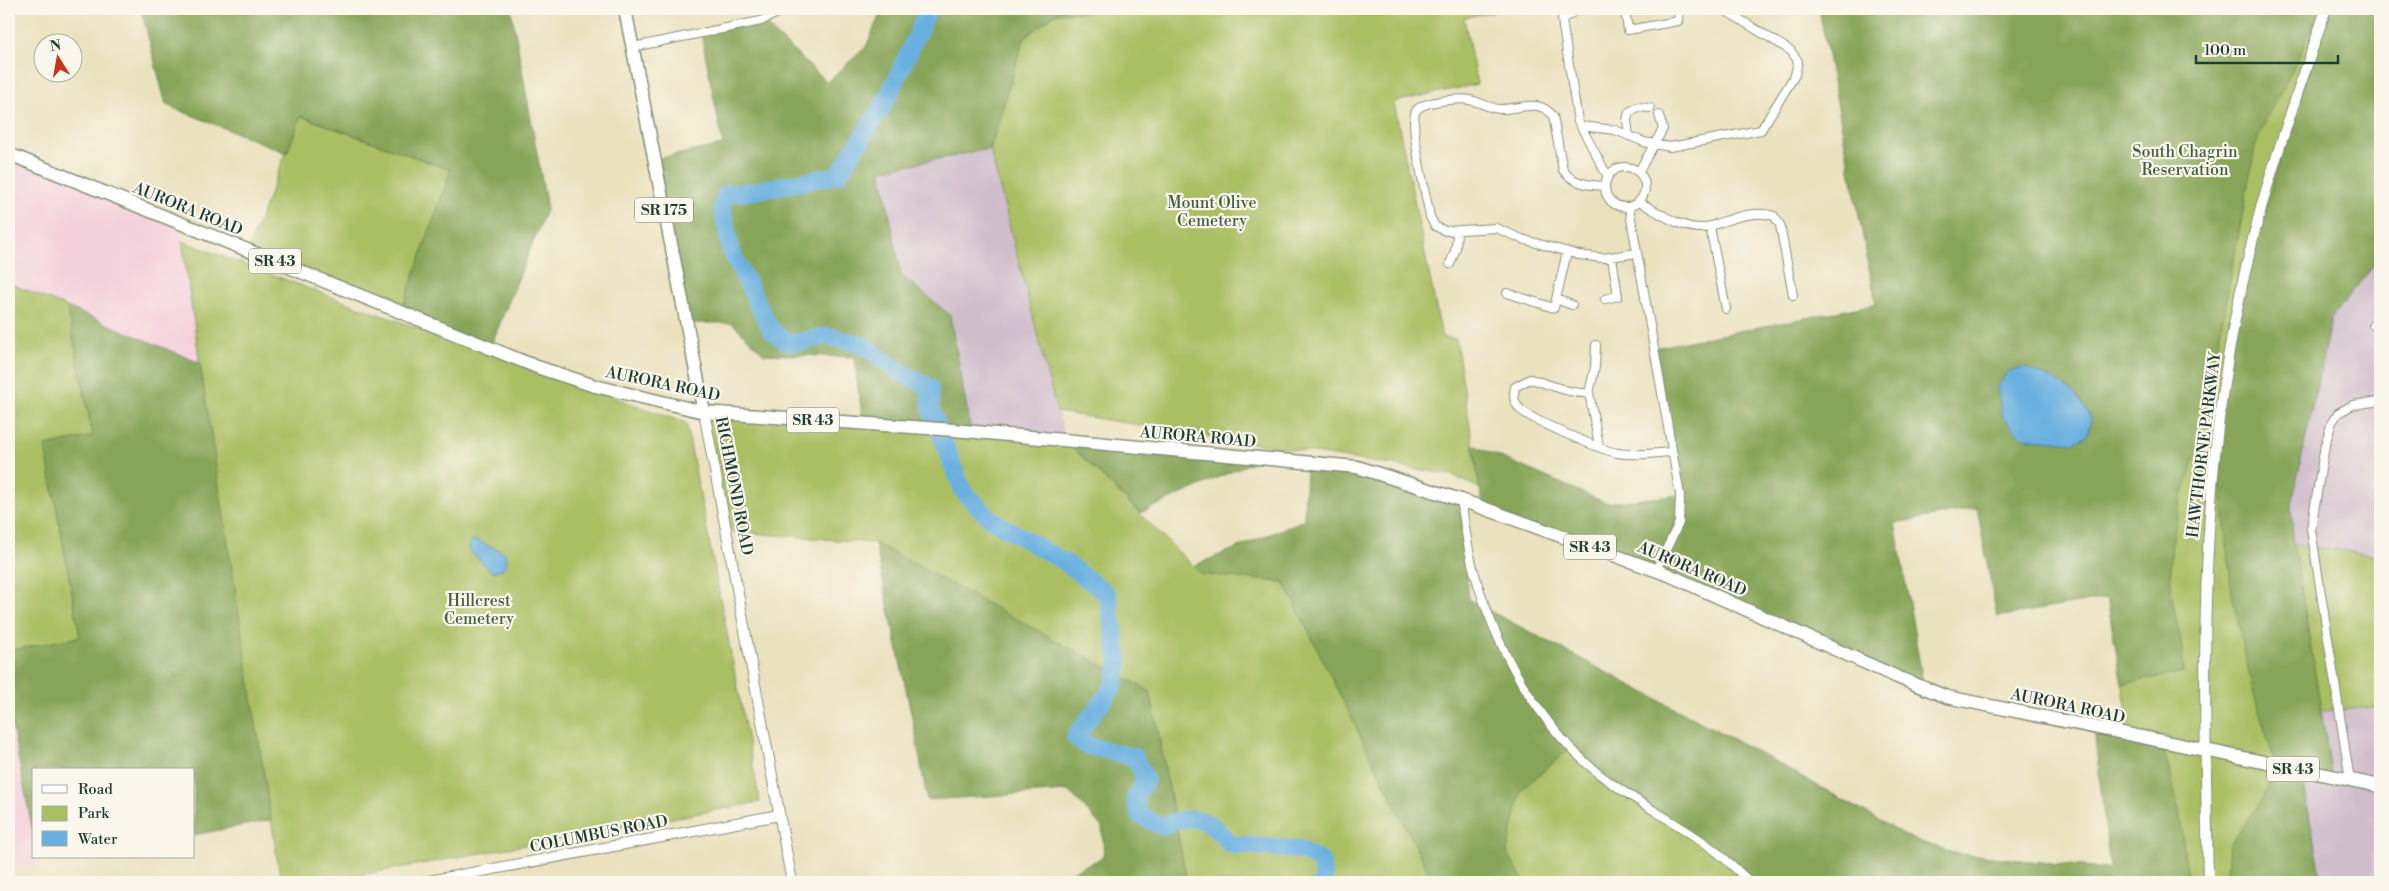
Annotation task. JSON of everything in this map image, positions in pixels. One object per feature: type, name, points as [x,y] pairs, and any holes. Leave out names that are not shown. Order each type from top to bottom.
[{"type":"main road","name":"RICHMOND ROAD","points":[[625,9],[704,412]]},
{"type":"main road","name":"AURORA ROAD","points":[[9,154],[537,367],[595,386],[704,412],[954,430],[1357,467],[1461,500],[1656,570],[1900,679],[1947,697],[2380,786]]},
{"type":"street","points":[[633,47],[762,21],[786,9]]},
{"type":"street","points":[[1585,9],[1577,10],[1562,19],[1581,126],[1608,177]]},
{"type":"street","points":[[1625,9],[1628,30],[1678,21],[1679,9]]},
{"type":"street","points":[[1581,126],[1615,130],[1656,144],[1670,146],[1761,130],[1795,75],[1798,61],[1791,51],[1723,9]]},
{"type":"street","name":"HAWTHORNE PARKWAY","points":[[2208,882],[2203,645],[2205,565],[2222,394],[2243,282],[2261,210],[2326,9]]},
{"type":"street","points":[[1605,186],[1579,182],[1567,176],[1563,170],[1553,116],[1542,107],[1533,105],[1500,109],[1470,100],[1454,99],[1420,106],[1413,118],[1413,127],[1430,217],[1435,226],[1440,230],[1457,232],[1496,228],[1522,239],[1567,252],[1603,258],[1637,253]]},
{"type":"street","points":[[1629,136],[1627,120],[1629,112],[1638,108],[1650,108]]},
{"type":"street","points":[[1638,171],[1656,144],[1663,129],[1659,115]]},
{"type":"street","points":[[1622,167],[1634,168],[1638,171],[1646,186],[1640,202],[1629,207],[1612,202],[1605,186],[1611,172],[1622,167]]},
{"type":"street","points":[[1640,202],[1683,225],[1692,227],[1710,227],[1724,221],[1760,213],[1774,216],[1780,225],[1793,295]]},
{"type":"street","points":[[1629,207],[1680,495],[1679,523],[1656,570]]},
{"type":"street","points":[[1710,227],[1726,309]]},
{"type":"street","points":[[1450,264],[1456,248],[1457,232]]},
{"type":"street","points":[[1507,293],[1554,308],[1567,252]]},
{"type":"street","points":[[1606,299],[1618,296],[1612,257]]},
{"type":"street","points":[[1556,299],[1572,305]]},
{"type":"street","points":[[1596,345],[1595,367],[1589,393],[1599,446]]},
{"type":"street","points":[[1589,393],[1572,392],[1556,385],[1530,379],[1515,387],[1514,394],[1519,408],[1533,419],[1617,453],[1672,452]]},
{"type":"street","points":[[2350,780],[2311,529],[2325,445],[2332,422],[2338,413],[2353,405],[2380,401]]},
{"type":"street","name":"RICHMOND ROAD","points":[[704,412],[792,882]]},
{"type":"street","points":[[1461,500],[1473,569],[1492,627],[1516,674],[1554,730],[1598,773],[1638,802],[1714,850],[1750,882]]},
{"type":"street","name":"COLUMBUS ROAD","points":[[424,882],[779,815]]},
{"type":"shaded area","points":[[990,149],[1037,336],[1066,441],[971,432],[950,315],[901,275],[881,170]]},
{"type":"shaded area","points":[[9,154],[179,223],[200,363],[9,283]]},
{"type":"shaded area","points":[[2380,170],[2380,882],[2321,882],[2259,530]]},
{"type":"shaded area","points":[[9,711],[32,827],[32,858],[38,858],[39,864],[9,870]]},
{"type":"green space","points":[[141,9],[511,9],[547,208],[490,348],[401,312],[451,170],[301,116],[287,153],[166,105]]},
{"type":"green space","points":[[882,9],[1169,9],[1056,13],[1024,38],[990,149],[881,170],[901,275],[950,315],[971,432],[863,423],[854,357],[764,354],[732,323],[686,323],[655,159],[723,145],[701,33],[761,21],[827,82],[866,47]]},
{"type":"green space","name":"Mount Olive Cemetery","points":[[1169,9],[1507,9],[1464,18],[1477,84],[1394,102],[1442,337],[1456,339],[1480,489],[1453,475],[1057,412],[990,149],[1024,38],[1056,13]]},
{"type":"green space","points":[[1819,9],[2380,9],[2380,254],[2379,259],[2331,318],[2291,508],[2294,545],[2332,776],[2301,771],[2321,882],[2226,882],[2229,846],[2263,799],[2276,766],[2252,688],[2232,595],[2216,442],[2243,282],[2321,24],[2313,22],[2300,54],[2268,116],[2255,147],[2199,445],[2180,503],[2172,543],[2170,569],[2172,599],[2181,641],[2184,672],[2122,684],[2107,598],[1997,617],[1977,508],[1895,523],[1924,688],[1669,575],[1483,508],[1473,445],[1606,503],[1680,495],[1654,348],[1876,304]]},
{"type":"green space","name":"South Chagrin Reservation","points":[[2003,9],[2280,9],[2380,42],[2259,530],[2321,882],[1187,882],[1150,691],[915,731],[875,543],[726,531],[704,412],[1066,441],[1201,574],[1469,600],[1763,755],[1914,840],[1959,854],[2110,869],[2132,739]]},
{"type":"green space","points":[[300,116],[451,170],[401,312],[248,250]]},
{"type":"green space","name":"Hillcrest Cemetery","points":[[182,241],[367,310],[686,423],[760,802],[323,882],[281,882],[214,461]]},
{"type":"green space","points":[[9,283],[67,307],[93,436],[45,446],[80,637],[9,651]]},
{"type":"green space","points":[[67,307],[200,363],[271,820],[195,835],[195,768],[32,768],[32,827],[9,711],[9,651],[80,637],[45,446],[93,436]]},
{"type":"green space","points":[[1066,441],[1259,459],[1140,513]]},
{"type":"green space","points":[[1306,462],[1357,467],[1461,500],[1469,600],[1763,755],[1914,840],[1959,854],[2110,869],[2094,729],[2162,742],[2179,809],[2188,882],[1750,882],[1714,850],[1638,802],[1572,747],[1521,790],[1507,852],[1524,882],[1433,882],[1284,582],[1201,574],[1193,566],[1304,520]]},
{"type":"green space","points":[[875,543],[1150,691],[1187,882],[1050,882],[1104,857],[1102,827],[1069,791],[927,800],[915,731]]},
{"type":"green space","points":[[2294,545],[2380,555],[2380,707],[2321,711]]},
{"type":"water","points":[[2025,368],[2047,376],[2072,392],[2091,419],[2087,436],[2074,443],[2023,438],[2003,418],[1997,388],[2008,371]]},
{"type":"water","points":[[473,539],[505,553],[507,561],[503,569],[492,572],[470,551],[468,546]]},
{"type":"waterway","points":[[929,9],[887,99],[838,175],[749,192],[726,194],[722,206],[731,251],[771,330],[785,341],[794,343],[827,336],[863,345],[897,370],[930,388],[931,410],[963,491],[990,519],[1066,563],[1108,595],[1119,663],[1114,686],[1075,737],[1088,746],[1134,757],[1146,780],[1135,798],[1139,815],[1161,826],[1182,820],[1200,820],[1215,828],[1229,844],[1300,850],[1321,861],[1324,877],[1322,882]]},
{"type":"railway","points":[[2374,9],[2380,11]]}]
